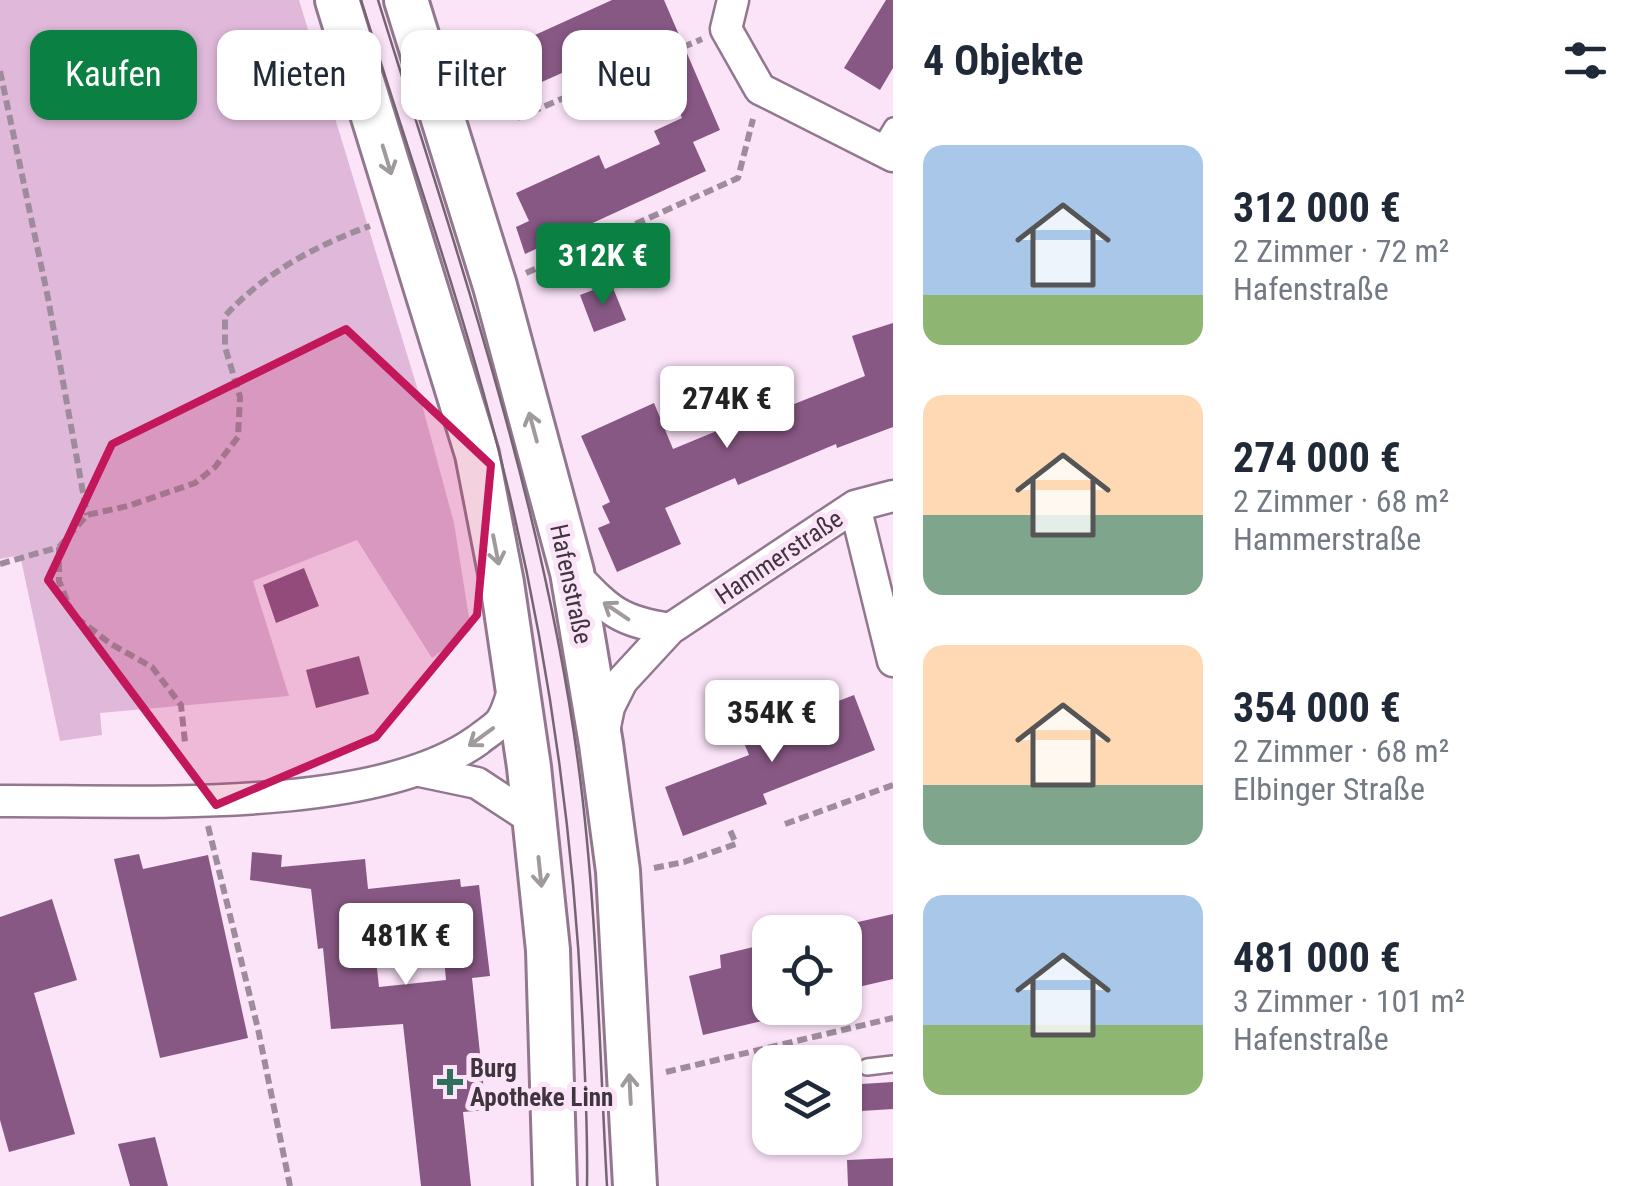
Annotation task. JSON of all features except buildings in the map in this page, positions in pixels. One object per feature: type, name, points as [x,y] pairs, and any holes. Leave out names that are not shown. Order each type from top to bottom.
[{"type":"main road","points":[[337,0],[476,454],[517,680],[535,821],[548,950],[555,1186]]},
{"type":"main road","name":"Hafenstraße","points":[[406,0],[495,286],[572,572],[618,871],[634,1186]]},
{"type":"street","points":[[729,14],[760,89],[888,144]]},
{"type":"street","name":"Hammerstraße","points":[[601,744],[610,706],[622,681],[670,629],[855,506],[893,496]]},
{"type":"street","points":[[855,506],[893,660]]},
{"type":"street","points":[[572,572],[610,610],[635,624],[670,629]]},
{"type":"street","points":[[0,801],[257,798],[420,771],[460,753],[500,723],[517,680]]},
{"type":"street","points":[[420,771],[477,783],[535,821]]},
{"type":"lane","points":[[867,1066],[893,1064]]},
{"type":"path","points":[[542,106],[729,14]]},
{"type":"path","points":[[0,71],[48,298],[87,515]]},
{"type":"path","points":[[495,286],[738,178],[760,89]]},
{"type":"path","points":[[0,564],[59,547],[87,515],[128,506],[195,483],[215,468],[238,437],[240,397],[225,348],[225,316],[248,291],[317,248],[376,224]]},
{"type":"path","points":[[59,547],[60,580],[73,615],[110,644],[152,667],[181,705],[185,742]]},
{"type":"path","points":[[786,824],[893,785]]},
{"type":"path","points":[[654,868],[736,844],[730,830]]},
{"type":"path","points":[[214,849],[258,1029],[290,1186]]},
{"type":"path","points":[[630,1082],[893,1018]]},
{"type":"highlighted area","points":[[346,329],[491,465],[477,615],[376,737],[216,805],[48,580],[112,444]]},
{"type":"shaded area","points":[[0,0],[299,0],[308,30],[217,30],[217,120],[336,120],[454,523],[471,630],[432,658],[357,540],[253,581],[289,696],[100,713],[102,735],[60,741],[20,555],[0,559]]},
{"type":"tram line","points":[[361,0],[472,354],[520,539],[546,673],[565,808],[578,944],[587,1186]]},
{"type":"tram line","points":[[378,0],[494,377],[520,472],[563,665],[589,868],[607,1186]]},
{"type":"place","name":"Burg Apotheke Linn","points":[[450,1082]]}]
